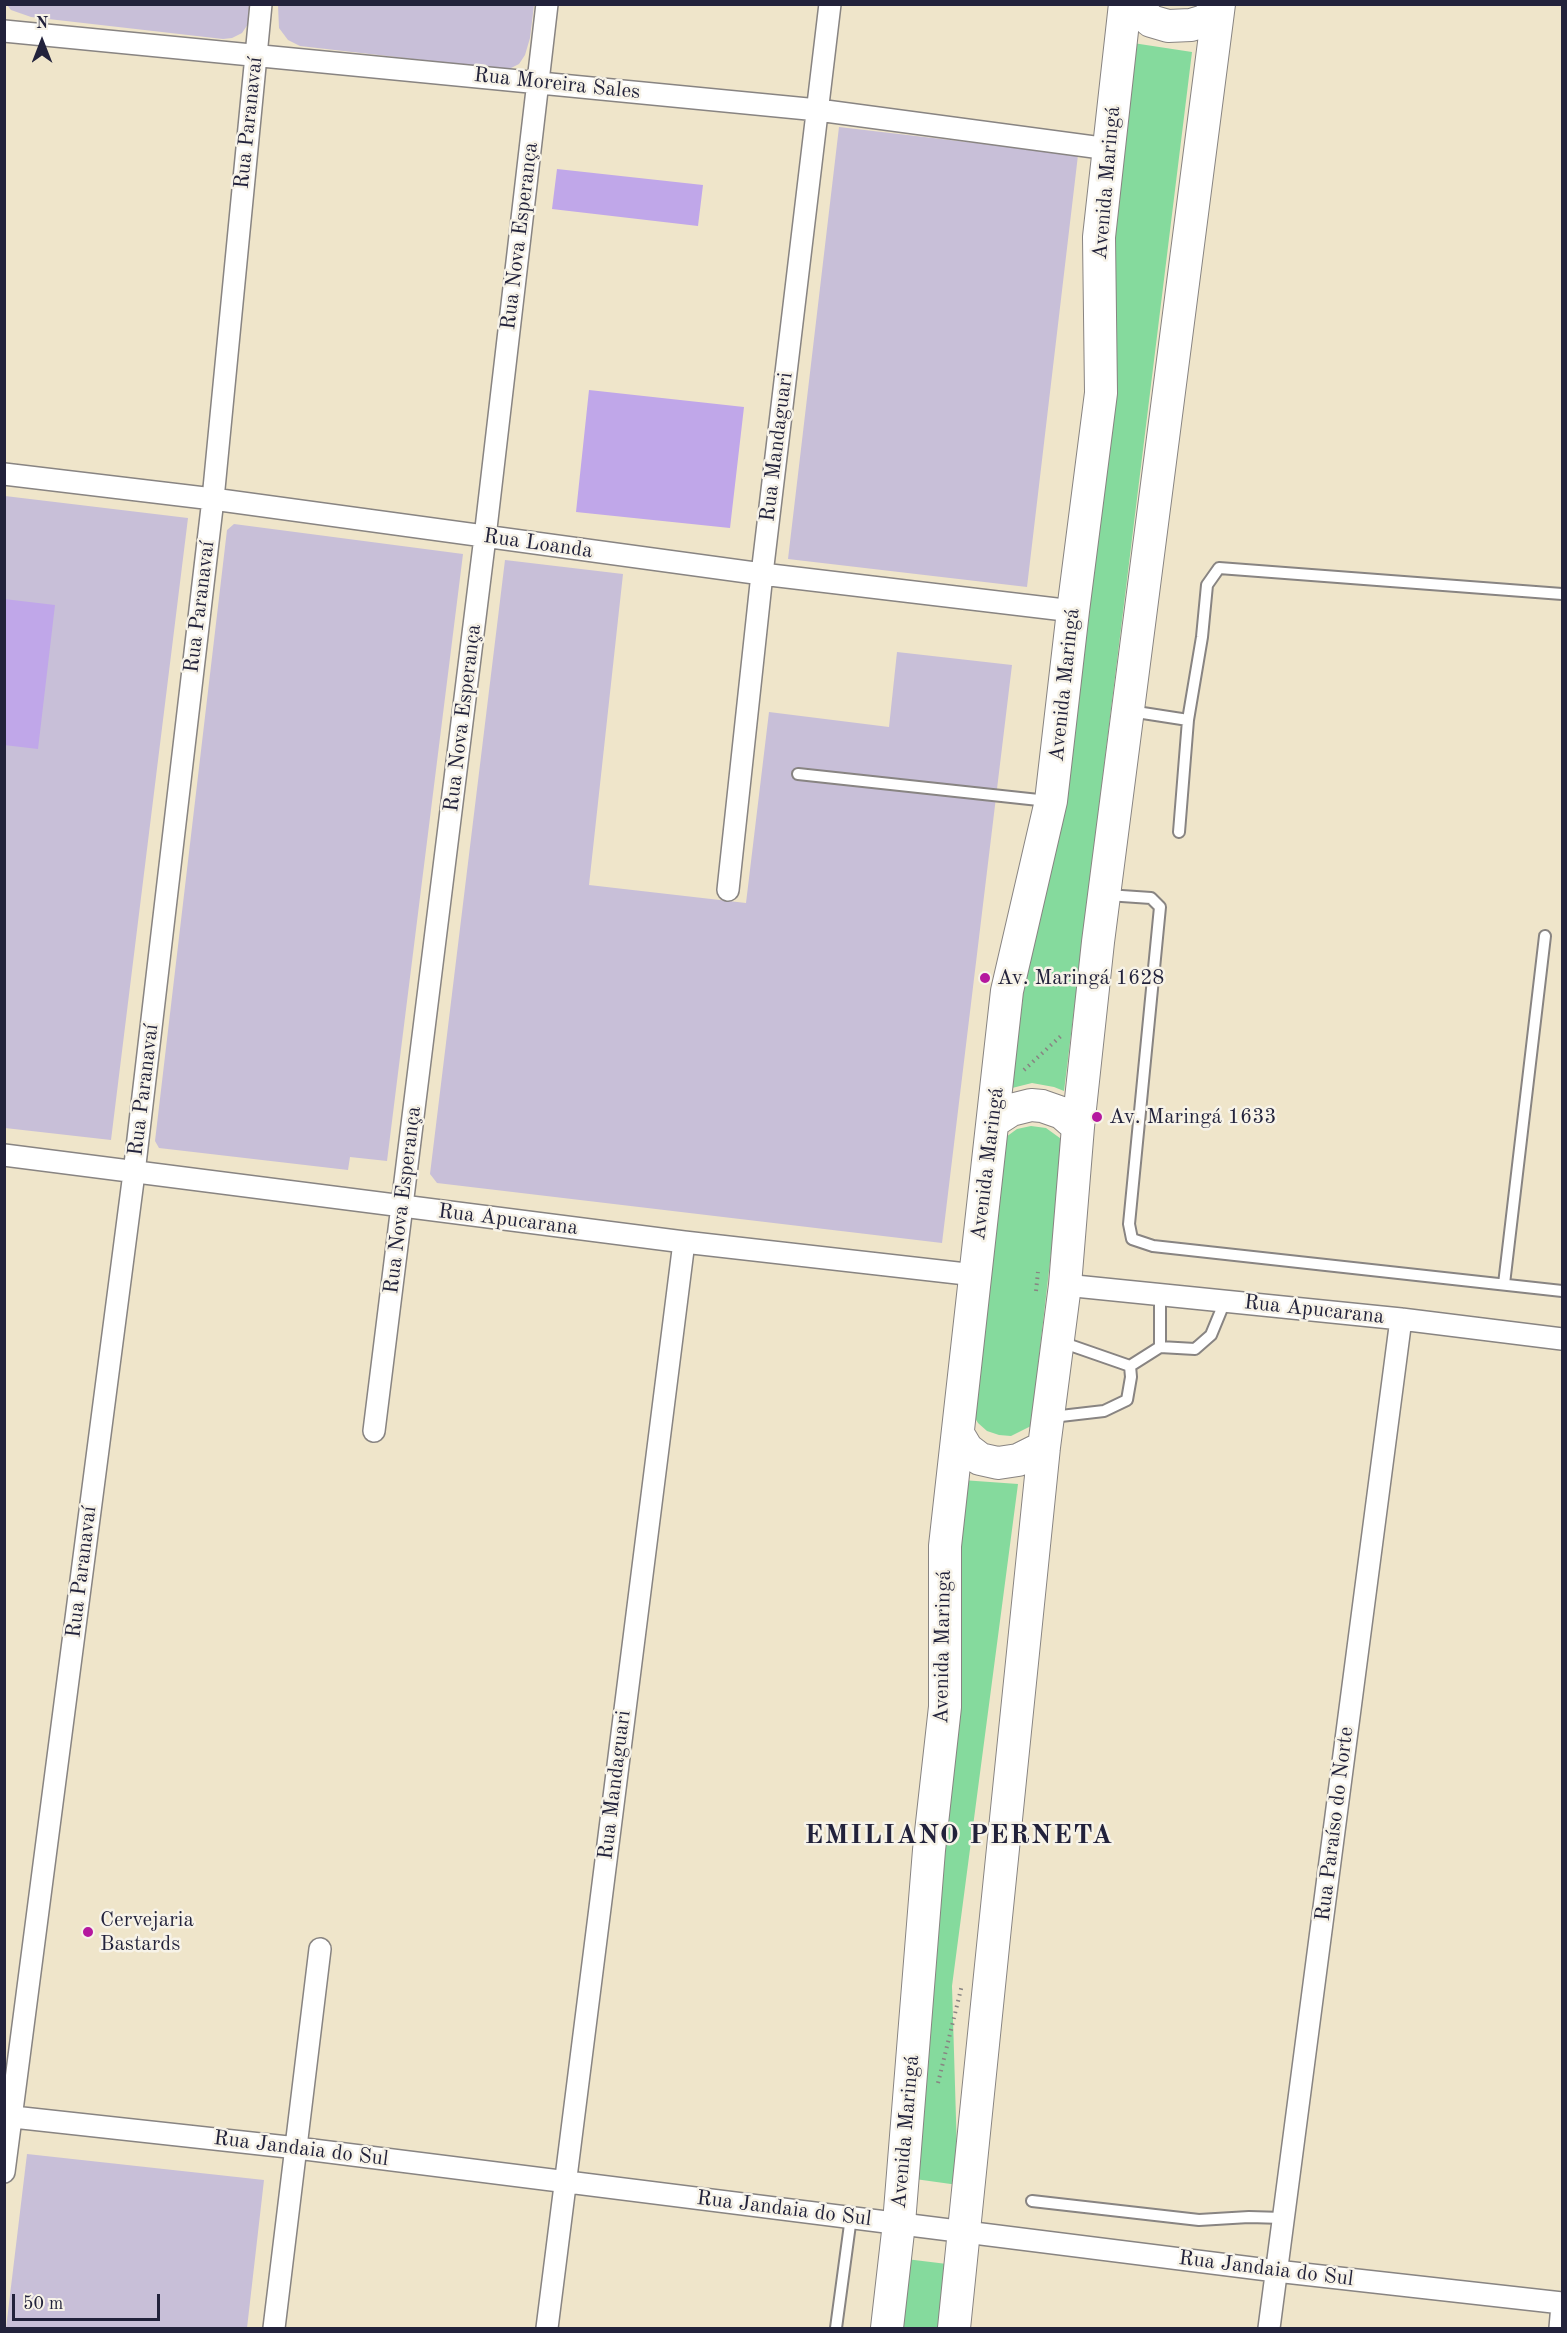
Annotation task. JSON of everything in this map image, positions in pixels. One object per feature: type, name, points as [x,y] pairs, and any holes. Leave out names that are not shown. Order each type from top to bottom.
[{"type":"main road","name":"Avenida Maringá","points":[[887,2328],[899,2223],[929,1850],[945,1707],[945,1546],[1007,991],[1051,801],[1101,393],[1099,237],[1125,4]]},
{"type":"main road","points":[[1133,4],[1151,21],[1168,27],[1191,26],[1204,21],[1219,7]]},
{"type":"main road","points":[[954,2328],[1046,1432],[1065,1285],[1078,1127],[1104,895],[1219,7]]},
{"type":"main road","points":[[994,1121],[1011,1110],[1031,1105],[1062,1113],[1078,1127]]},
{"type":"main road","points":[[958,1434],[967,1449],[980,1459],[998,1463],[1018,1460],[1046,1432]]},
{"type":"street","name":"Rua Paranavaí","points":[[4,2172],[8,2117],[134,1173],[213,499],[261,4]]},
{"type":"street","name":"Rua Nova Esperança","points":[[374,1431],[485,537],[547,4]]},
{"type":"street","name":"Rua Mandaguari","points":[[728,890],[762,574],[830,4]]},
{"type":"street","name":"Rua Moreira Sales","points":[[4,31],[818,110],[1109,149]]},
{"type":"street","name":"Rua Loanda","points":[[4,474],[213,499],[762,574],[1073,611]]},
{"type":"street","name":"Rua Apucarana","points":[[4,1155],[684,1242],[975,1275]]},
{"type":"street","name":"Rua Mandaguari","points":[[547,2328],[684,1242]]},
{"type":"street","name":"Rua Apucarana","points":[[1065,1285],[1401,1319],[1563,1339]]},
{"type":"street","name":"Rua Paraíso do Norte","points":[[1269,2328],[1401,1319]]},
{"type":"street","points":[[274,2328],[321,1949]]},
{"type":"street","name":"Rua Jandaia do Sul","points":[[8,2117],[297,2148],[1276,2271],[1563,2304]]},
{"type":"street","points":[[1560,2328],[1563,2304]]},
{"type":"lane","points":[[1179,832],[1188,720],[1208,585],[1219,568],[1563,594]]},
{"type":"lane","points":[[1129,711],[1188,720]]},
{"type":"lane","points":[[798,774],[1051,801]]},
{"type":"lane","points":[[1104,895],[1151,898],[1160,907],[1129,1224],[1131,1239],[1153,1246],[1563,1291]]},
{"type":"lane","points":[[1504,1284],[1545,936]]},
{"type":"lane","points":[[1160,1295],[1160,1347]]},
{"type":"lane","points":[[1130,1366],[1160,1347],[1195,1349],[1211,1335],[1226,1301]]},
{"type":"lane","points":[[1058,1341],[1130,1366]]},
{"type":"lane","points":[[1046,1432],[1104,1412],[1127,1400],[1131,1377],[1130,1366]]},
{"type":"lane","points":[[1032,2201],[1199,2220],[1283,2218]]},
{"type":"lane","points":[[836,2328],[851,2217]]},
{"type":"path","points":[[1036,1299],[1039,1263]]},
{"type":"shaded area","points":[[7,5],[254,5],[248,24],[242,33],[223,39],[31,17],[11,10]]},
{"type":"shaded area","points":[[278,5],[534,5],[530,38],[525,55],[519,64],[509,69],[500,69],[300,46],[288,40],[279,28]]},
{"type":"shaded area","points":[[839,127],[1078,155],[1027,587],[788,559]]},
{"type":"shaded area","points":[[5,496],[188,518],[111,1140],[5,1128]]},
{"type":"shaded area","points":[[234,524],[463,554],[387,1161],[350,1157],[348,1170],[159,1148],[155,1141],[227,530]]},
{"type":"shaded area","points":[[505,560],[623,574],[589,885],[746,903],[769,712],[889,727],[897,652],[1012,665],[942,1243],[437,1183],[430,1174]]},
{"type":"shaded area","points":[[27,2154],[264,2180],[247,2328],[6,2328]]},
{"type":"green space","points":[[1133,43],[1192,52],[1064,1091],[1032,1083],[1012,1088],[1114,235]]},
{"type":"green space","points":[[1031,1126],[1046,1128],[1064,1141],[1031,1426],[1011,1436],[999,1435],[987,1431],[972,1413],[1006,1137],[1017,1129]]},
{"type":"green space","points":[[962,1480],[1018,1484],[952,1986],[958,2185],[915,2179]]},
{"type":"green space","points":[[906,2259],[947,2264],[940,2328],[898,2328]]},
{"type":"building","points":[[557,169],[703,185],[698,226],[552,209]]},
{"type":"building","points":[[589,390],[744,407],[730,528],[576,512]]},
{"type":"building","points":[[4,599],[55,605],[38,749],[4,745]]},
{"type":"place","name":"Av. Maringá 1628","points":[[985,978]]},
{"type":"place","name":"Av. Maringá 1633","points":[[1097,1117]]},
{"type":"place","name":"Cervejaria Bastards","points":[[88,1932]]},
{"type":"district","name":"EMILIANO PERNETA","points":[[959,1836]]}]
